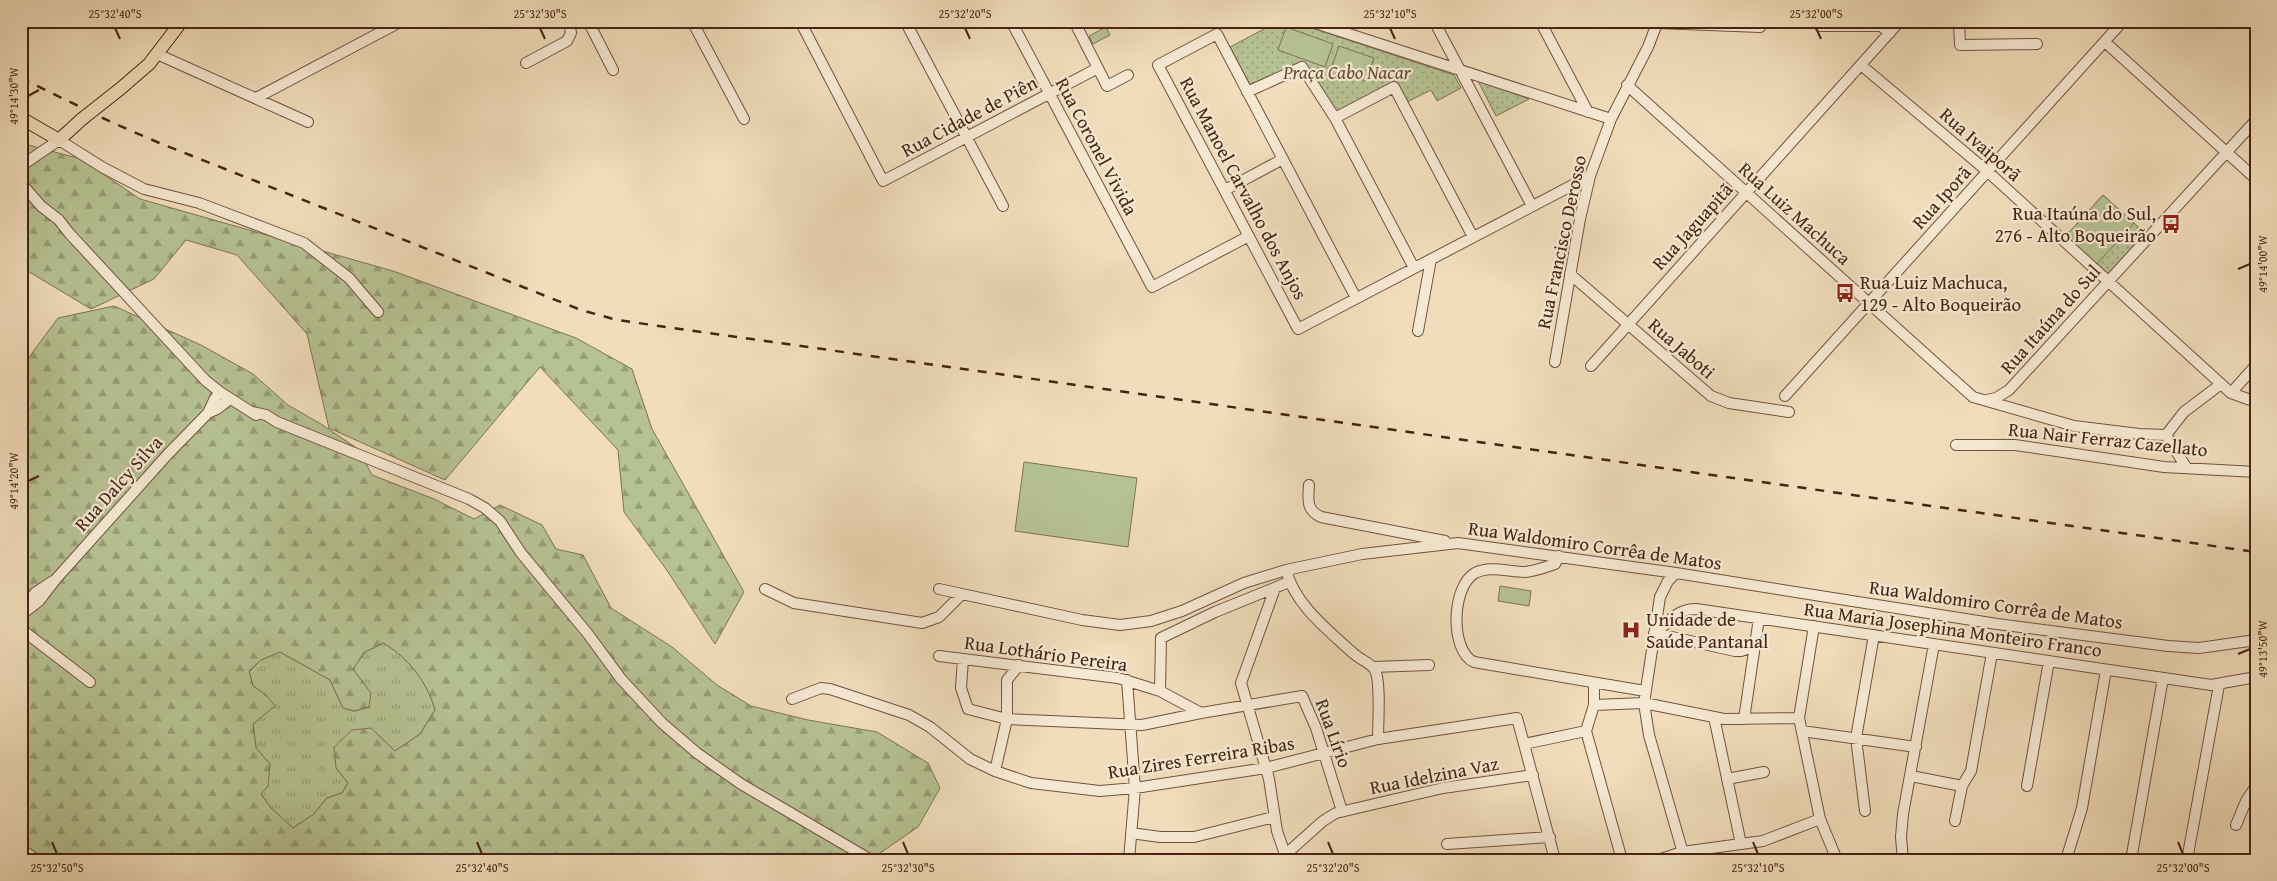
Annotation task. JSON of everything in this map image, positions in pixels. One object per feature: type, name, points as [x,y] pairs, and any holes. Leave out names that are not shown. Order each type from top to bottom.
[{"type":"main road","points":[[21,118],[59,140],[82,119],[142,72],[182,21]]},
{"type":"street","points":[[256,98],[402,21]]},
{"type":"street","points":[[526,63],[567,41],[571,33],[569,21],[589,24],[602,21]]},
{"type":"street","points":[[692,21],[744,119]]},
{"type":"street","name":"Rua Cidade de Piên","points":[[800,21],[883,180],[1098,68]]},
{"type":"street","points":[[905,21],[1003,206]]},
{"type":"street","name":"Rua Coronel Vivida","points":[[1010,21],[1152,287],[1249,236]]},
{"type":"street","points":[[1074,21],[1107,86],[1128,75]]},
{"type":"street","points":[[1434,21],[1532,206]]},
{"type":"street","points":[[1540,21],[1588,112]]},
{"type":"street","points":[[1657,22],[1760,27],[1760,21]]},
{"type":"street","name":"Rua Jaguapitã","points":[[1591,366],[1900,21]]},
{"type":"street","points":[[1959,21],[1960,45],[2037,44]]},
{"type":"street","points":[[1316,22],[1611,119]]},
{"type":"street","name":"Rua Francisco Derosso","points":[[1555,362],[1570,274],[1590,176],[1611,119],[1648,47],[1657,22]]},
{"type":"street","points":[[2123,22],[2256,22]]},
{"type":"street","name":"Rua Iporã","points":[[1785,396],[2123,22]]},
{"type":"street","points":[[589,24],[614,70]]},
{"type":"street","points":[[1820,26],[1881,26],[1890,33]]},
{"type":"street","name":"Rua Manoel Carvalho dos Anjos","points":[[1247,92],[1217,34],[1158,65],[1298,329],[1356,298]]},
{"type":"street","points":[[2105,42],[2256,179]]},
{"type":"street","points":[[157,54],[308,122]]},
{"type":"street","name":"Rua Ivaiporã","points":[[1861,65],[1987,172],[2230,393]]},
{"type":"street","points":[[1414,268],[1335,118],[1302,67],[1247,92],[1356,298],[1414,268],[1590,176]]},
{"type":"street","name":"Rua Luiz Machuca","points":[[1627,85],[1968,394],[2047,420],[2074,426],[2139,434],[2166,435]]},
{"type":"street","points":[[1335,118],[1394,87],[1473,237]]},
{"type":"street","name":"Rua Itaúna do Sul","points":[[1987,400],[1996,398],[2010,390],[2256,120]]},
{"type":"street","points":[[21,166],[59,140],[110,172],[144,189],[199,203],[304,244],[349,278],[378,312]]},
{"type":"street","points":[[1225,190],[1283,159]]},
{"type":"street","points":[[21,184],[43,202],[61,229],[69,233],[194,366],[207,374],[216,389],[252,412],[469,499],[492,514],[498,529],[514,542],[588,634],[626,685],[662,723],[698,753],[741,784],[871,860]]},
{"type":"street","points":[[1418,331],[1431,259]]},
{"type":"street","name":"Rua Jaboti","points":[[1570,274],[1711,396],[1729,403],[1789,412]]},
{"type":"street","points":[[2256,365],[2230,393],[2256,402]]},
{"type":"street","points":[[2186,467],[2166,435],[2184,412],[2221,384]]},
{"type":"street","name":"Rua Dalcy Silva","points":[[21,615],[39,601],[145,478],[208,413],[214,400],[216,389]]},
{"type":"street","name":"Rua Dalcy Silva","points":[[208,413],[230,399]]},
{"type":"street","name":"Rua Nair Ferraz Cazellato","points":[[1956,445],[2015,445],[2164,467],[2256,472]]},
{"type":"street","points":[[1309,485],[1309,506],[1312,511],[1321,517],[1458,543]]},
{"type":"street","name":"Rua Waldomiro Corrêa de Matos","points":[[940,589],[1082,620],[1105,624],[1135,624],[1182,611],[1244,583],[1286,570],[1362,554],[1458,543],[1676,573],[1997,624],[2168,646],[2199,648],[2256,640]]},
{"type":"street","points":[[1559,556],[1555,564],[1535,570],[1488,570],[1473,574],[1461,590],[1458,599],[1457,624],[1460,645],[1465,655],[1474,662],[1645,691]]},
{"type":"street","points":[[1286,570],[1289,582],[1304,606],[1354,655],[1373,666],[1429,666]]},
{"type":"street","points":[[1676,573],[1664,588],[1660,597],[1644,703],[1649,735],[1684,856]]},
{"type":"street","name":"Rua Dalcy Silva","points":[[21,610],[35,593],[56,579]]},
{"type":"street","points":[[1160,691],[1161,638],[1215,612],[1289,582]]},
{"type":"street","points":[[1275,588],[1243,676],[1242,688],[1266,768],[1274,817],[1286,857]]},
{"type":"street","points":[[765,589],[794,603],[922,623],[939,617],[961,595]]},
{"type":"street","name":"Rua Maria Josephina Monteiro Franco","points":[[1654,633],[1664,627],[1677,612],[1688,609],[2219,685],[2256,678]]},
{"type":"street","points":[[1744,719],[1759,618]]},
{"type":"street","points":[[1814,626],[1799,718],[1820,820],[1837,860]]},
{"type":"street","points":[[21,629],[90,682]]},
{"type":"street","points":[[1654,633],[1735,651],[1746,650],[1755,646]]},
{"type":"street","points":[[1866,811],[1856,738],[1874,635]]},
{"type":"street","points":[[1902,860],[1902,826],[1934,644]]},
{"type":"street","points":[[1954,820],[1962,786],[1970,776],[1973,763],[1992,653]]},
{"type":"street","name":"Rua Lothário Pereira","points":[[940,656],[1127,680],[1160,691],[1201,713]]},
{"type":"street","points":[[963,659],[960,688],[968,709],[1007,718],[1129,725],[1150,724],[1246,706]]},
{"type":"street","points":[[2026,786],[2049,661]]},
{"type":"street","points":[[995,771],[1007,718],[1007,680],[1019,665]]},
{"type":"street","points":[[1373,666],[1377,680],[1378,739]]},
{"type":"street","points":[[2066,860],[2082,808],[2106,670]]},
{"type":"street","points":[[2131,860],[2163,678]]},
{"type":"street","points":[[1127,680],[1135,788],[1129,860]]},
{"type":"street","points":[[1594,683],[1594,704],[1586,731],[1622,860]]},
{"type":"street","points":[[2187,860],[2219,685]]},
{"type":"street","name":"Rua Zires Ferreira Ribas","points":[[792,699],[821,688],[830,689],[899,711],[930,727],[970,759],[995,771],[1031,783],[1054,787],[1106,791],[1266,768],[1378,739],[1517,718],[1524,744]]},
{"type":"street","name":"Rua Lírio","points":[[1246,706],[1302,696],[1324,753],[1342,811]]},
{"type":"street","points":[[1594,704],[1644,703],[1714,717],[1744,719],[1799,718]]},
{"type":"street","points":[[1714,717],[1741,844]]},
{"type":"street","points":[[1555,860],[1524,744],[1586,731]]},
{"type":"street","points":[[1802,731],[1916,746]]},
{"type":"street","points":[[1727,779],[1764,772]]},
{"type":"street","name":"Rua Idelzina Vaz","points":[[1286,857],[1323,821],[1342,811],[1443,788],[1533,775]]},
{"type":"street","points":[[1911,776],[1962,786]]},
{"type":"street","points":[[2236,825],[2244,806],[2256,786]]},
{"type":"street","points":[[1131,833],[1160,837],[1194,837],[1274,817]]},
{"type":"street","points":[[1658,860],[1775,838],[1820,820]]},
{"type":"street","points":[[1447,844],[1550,836]]},
{"type":"street","points":[[21,848],[36,860]]},
{"type":"green space","name":"Praça Cabo Nacar","points":[[1279,21],[1291,21],[1454,75],[1461,88],[1437,101],[1431,90],[1405,103],[1395,83],[1336,112],[1304,62],[1250,85],[1230,47]]},
{"type":"green space","points":[[1106,27],[1110,35],[1093,44],[1089,36]]},
{"type":"green space","points":[[1286,27],[1333,44],[1325,67],[1278,50]]},
{"type":"green space","points":[[1339,46],[1374,58],[1366,81],[1331,69]]},
{"type":"green space","points":[[1478,81],[1529,99],[1496,116]]},
{"type":"green space","points":[[21,143],[81,159],[140,199],[393,271],[576,338],[632,369],[652,429],[744,592],[715,644],[666,569],[624,512],[618,450],[540,367],[445,480],[329,428],[307,334],[237,255],[186,240],[154,279],[91,309],[21,267]]},
{"type":"green space","points":[[2103,195],[2145,233],[2107,276],[2065,237]]},
{"type":"green space","points":[[2103,195],[2134,223],[2096,265],[2065,237]]},
{"type":"green space","points":[[114,306],[201,345],[253,374],[288,405],[358,449],[372,475],[434,499],[474,519],[500,505],[542,525],[556,549],[583,555],[611,608],[672,647],[717,685],[751,706],[808,720],[877,732],[928,763],[940,788],[918,827],[870,860],[21,860],[21,368],[58,318]],"holes":[[[383,643],[408,663],[422,680],[435,710],[420,734],[395,751],[371,728],[352,730],[334,747],[336,768],[348,783],[342,793],[327,798],[314,814],[293,828],[271,808],[261,794],[268,786],[270,764],[256,748],[253,724],[275,706],[266,695],[253,686],[249,671],[261,660],[280,652],[330,680],[343,708],[354,711],[369,707],[371,693],[353,669],[365,652]]]},
{"type":"green space","points":[[1024,462],[1137,478],[1128,547],[1015,531]]},
{"type":"green space","points":[[1500,586],[1531,591],[1529,606],[1498,601]]},
{"type":"green space","points":[[383,643],[400,655],[422,680],[435,710],[420,734],[395,751],[371,728],[336,768],[348,783],[342,793],[327,798],[314,814],[293,828],[271,808],[261,794],[270,764],[256,748],[253,724],[264,713],[266,695],[253,686],[249,672],[261,660],[280,652],[330,680],[343,708],[354,711],[369,707],[353,669],[365,652]]},
{"type":"railway","points":[[21,78],[157,142],[581,310],[617,320],[2256,552]]},
{"type":"place","name":"Rua Itaúna do Sul, 276 - Alto Boqueirão","points":[[2171,224]]},
{"type":"place","name":"Rua Luiz Machuca, 129 - Alto Boqueirão","points":[[1845,293]]},
{"type":"place","name":"Unidade de Saúde Pantanal","points":[[1631,630]]}]
